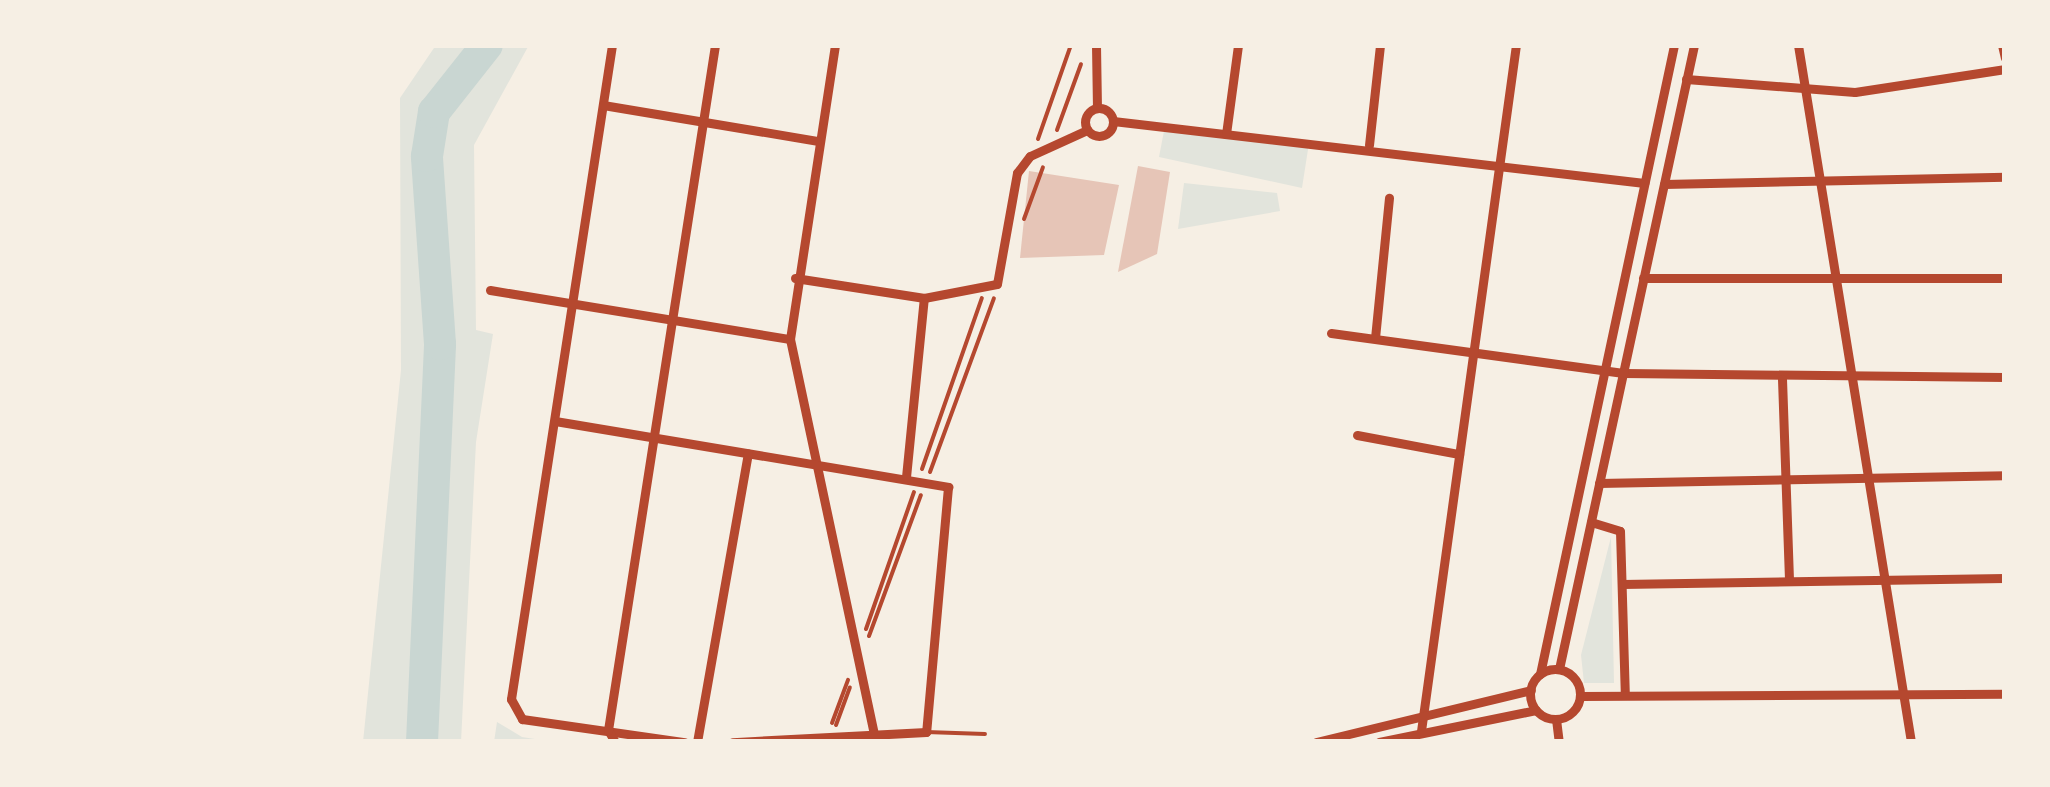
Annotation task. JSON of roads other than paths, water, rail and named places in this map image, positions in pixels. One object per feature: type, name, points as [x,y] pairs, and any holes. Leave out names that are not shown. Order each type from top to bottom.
[{"type":"street","points":[[612,45],[511,700],[522,719],[684,742]]},
{"type":"street","points":[[615,742],[608,730],[715,45]]},
{"type":"street","points":[[836,45],[795,278],[790,338],[875,738]]},
{"type":"street","points":[[795,278],[924,298],[998,284],[1018,173],[1030,156],[1087,130],[1098,108],[1096,45]]},
{"type":"street","points":[[1226,134],[1238,45]]},
{"type":"street","points":[[1369,145],[1380,45]]},
{"type":"street","points":[[1421,731],[1516,45]]},
{"type":"street","points":[[1316,742],[1530,690],[1540,674],[1674,45]]},
{"type":"street","points":[[1559,669],[1694,45]]},
{"type":"street","points":[[1798,45],[1912,742]]},
{"type":"street","points":[[2002,45],[2005,58]]},
{"type":"street","points":[[1686,79],[1804,88],[1907,90],[2005,69]]},
{"type":"street","points":[[603,105],[817,141]]},
{"type":"street","points":[[1098,108],[1113,121],[1369,145],[1644,183]]},
{"type":"street","points":[[1087,130],[1103,136],[1113,121]]},
{"type":"street","points":[[1664,184],[2005,178]]},
{"type":"street","points":[[1375,338],[1389,198]]},
{"type":"street","points":[[1643,278],[1838,283],[2005,278]]},
{"type":"street","points":[[490,290],[790,338]]},
{"type":"street","points":[[906,477],[924,298]]},
{"type":"street","points":[[1331,333],[1623,374],[1782,379],[2005,377]]},
{"type":"street","points":[[1782,379],[1789,581]]},
{"type":"street","points":[[555,422],[944,481],[950,494],[926,732],[875,738],[732,742]]},
{"type":"street","points":[[1356,434],[1460,454]]},
{"type":"street","points":[[697,742],[748,453]]},
{"type":"street","points":[[1600,483],[2005,475]]},
{"type":"street","points":[[1591,522],[1619,528],[1626,694]]},
{"type":"street","points":[[1622,584],[2005,578]]},
{"type":"street","points":[[1540,674],[1559,669]]},
{"type":"street","points":[[1559,669],[1580,696]]},
{"type":"street","points":[[1530,690],[1536,710]]},
{"type":"street","points":[[1556,719],[1580,696],[2005,694]]},
{"type":"street","points":[[1379,742],[1536,710],[1556,719]]},
{"type":"street","points":[[1556,719],[1559,742]]},
{"type":"street","points":[[1390,740],[1397,720]]},
{"type":"lane","points":[[926,732],[985,734]]},
{"type":"waterway","points":[[422,742],[440,344],[427,156],[434,112],[487,45]]}]
